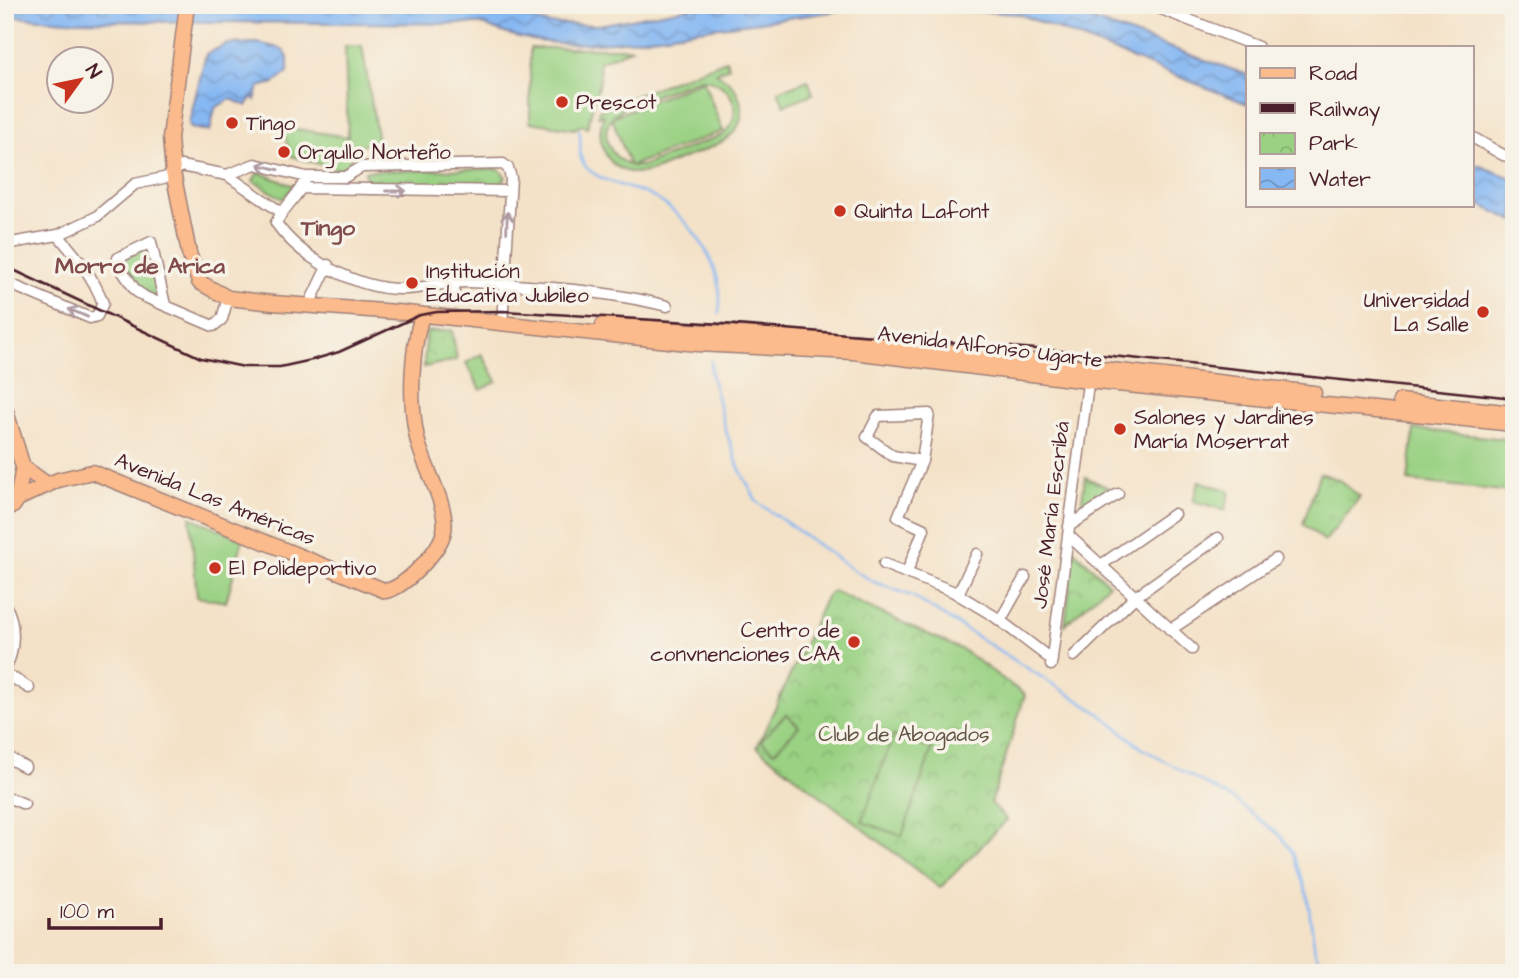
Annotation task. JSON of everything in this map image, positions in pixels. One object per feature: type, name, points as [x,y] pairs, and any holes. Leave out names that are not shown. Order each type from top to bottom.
[{"type":"main road","name":"Avenida Alfonso Ugarte","points":[[187,5],[170,138],[173,172],[189,253],[199,282],[228,298],[308,307],[717,340],[872,343],[1089,375],[1514,424]]},
{"type":"main road","name":"Avenida Las Américas","points":[[5,513],[11,503],[48,485],[75,474],[92,472],[386,591],[396,589],[436,547],[444,530],[442,512],[417,440],[413,409],[416,342],[422,315]]},
{"type":"main road","name":"Avenida Alfonso Ugarte","points":[[1089,375],[1514,413]]},
{"type":"main road","points":[[5,408],[23,467],[11,503]]},
{"type":"main road","points":[[23,467],[48,485]]},
{"type":"street","points":[[1151,5],[1255,46]]},
{"type":"street","points":[[1474,138],[1503,155],[1514,157]]},
{"type":"street","points":[[503,321],[505,285],[510,191],[512,178],[503,164],[490,162],[362,167],[345,177],[304,183],[281,212],[276,223],[295,246],[360,281],[379,286],[403,289],[456,282],[505,285],[624,298],[667,306]]},
{"type":"street","points":[[228,175],[256,164],[304,183],[352,191],[510,191]]},
{"type":"street","points":[[5,243],[58,235],[96,217],[135,184],[168,177],[181,166],[228,175],[281,212]]},
{"type":"street","points":[[349,175],[352,191]]},
{"type":"street","points":[[5,282],[90,318],[97,316],[103,303],[97,286],[58,235]]},
{"type":"street","points":[[165,305],[151,242],[118,257],[117,263],[136,291],[165,305],[213,326],[222,319],[228,298]]},
{"type":"street","points":[[308,307],[328,265]]},
{"type":"street","points":[[453,299],[456,282]]},
{"type":"street","name":"José María Escribá","points":[[1000,621],[1051,662],[1089,375]]},
{"type":"street","points":[[908,572],[924,529],[898,517],[922,461],[929,414],[878,416],[867,437],[893,456],[922,461]]},
{"type":"street","points":[[1118,494],[1069,531],[1101,565],[1192,649]]},
{"type":"street","points":[[1101,565],[1174,514]]},
{"type":"street","points":[[1074,656],[1135,597],[1218,538]]},
{"type":"street","points":[[958,594],[977,554]]},
{"type":"street","points":[[1170,630],[1276,559]]},
{"type":"street","points":[[884,564],[958,594],[1000,621],[1024,577]]},
{"type":"street","points":[[5,604],[12,630],[12,656],[5,671],[29,688]]},
{"type":"street","points":[[5,756],[25,767]]},
{"type":"street","points":[[6,799],[24,804]]},
{"type":"street","points":[[5,962],[8,973]]},
{"type":"green space","points":[[345,46],[362,46],[378,141],[355,147],[346,172],[291,156],[284,134],[289,128],[348,137]]},
{"type":"green space","name":"Prescot","points":[[530,48],[633,48],[599,62],[600,79],[587,128],[582,125],[574,129],[530,122]]},
{"type":"green space","points":[[726,60],[729,67],[716,73],[734,87],[742,113],[733,133],[724,140],[659,168],[638,173],[618,167],[606,154],[601,135],[604,115],[598,116],[599,110]],"holes":[[[699,79],[710,81],[720,85],[727,91],[735,108],[730,127],[722,135],[642,166],[630,166],[723,131],[703,80],[612,117],[624,107]],[[612,118],[629,164],[629,165],[616,157],[608,144],[606,131]]]},
{"type":"green space","points":[[808,80],[813,94],[784,105],[778,91]]},
{"type":"green space","points":[[499,169],[506,177],[499,186],[367,187],[365,171]]},
{"type":"green space","points":[[258,172],[294,186],[283,199],[253,181]]},
{"type":"green space","points":[[147,248],[161,298],[157,299],[134,283],[125,265],[124,258]]},
{"type":"green space","points":[[452,330],[457,360],[424,367],[426,332]]},
{"type":"green space","points":[[482,354],[497,381],[481,390],[466,363]]},
{"type":"green space","points":[[1414,429],[1514,440],[1511,492],[1408,481]]},
{"type":"green space","points":[[1320,473],[1339,480],[1360,497],[1325,541],[1303,524]]},
{"type":"green space","points":[[1085,477],[1115,491],[1080,515]]},
{"type":"green space","points":[[1199,481],[1230,491],[1225,510],[1193,501]]},
{"type":"green space","name":"El Polideportivo","points":[[190,517],[243,539],[226,602],[197,597]]},
{"type":"green space","points":[[1074,550],[1109,584],[1065,625]]},
{"type":"green space","name":"Club de Abogados","points":[[833,591],[963,650],[1025,695],[991,803],[1007,820],[940,888],[757,747],[826,597]]},
{"type":"green space","points":[[786,714],[799,726],[774,752],[761,740]]},
{"type":"green space","points":[[893,736],[932,749],[902,836],[862,822]]},
{"type":"water","points":[[5,5],[481,5],[550,24],[599,25],[704,5],[876,5],[624,41],[567,44],[510,35],[482,24],[68,21],[5,16]]},
{"type":"water","points":[[886,5],[1049,5],[1246,74],[1246,103],[1019,14]]},
{"type":"water","points":[[258,43],[282,49],[288,57],[288,72],[274,83],[259,87],[255,100],[252,96],[247,106],[231,99],[215,108],[210,131],[191,128],[189,123],[206,54],[227,44]]},
{"type":"water","points":[[1474,164],[1514,179],[1514,221],[1474,202]]},
{"type":"waterway","points":[[579,130],[582,162],[591,172],[653,197],[667,206],[693,231],[703,246],[717,279],[719,313]]},
{"type":"waterway","points":[[711,361],[711,374],[725,428],[739,468],[757,502],[855,571],[874,582],[912,596],[1099,713],[1143,749],[1236,801],[1281,836],[1293,853],[1307,893],[1315,952],[1327,973]]},
{"type":"railway","points":[[5,266],[201,358],[244,367],[280,367],[312,360],[339,352],[420,315],[437,312],[503,311],[724,324],[1073,352],[1514,398]]},
{"type":"place","name":"Prescot","points":[[562,102]]},
{"type":"place","name":"Tingo","points":[[232,123]]},
{"type":"place","name":"Orgullo Norteño","points":[[284,152]]},
{"type":"place","name":"Quinta Lafont","points":[[840,211]]},
{"type":"place","name":"Institución Educativa Jubileo","points":[[412,283]]},
{"type":"place","name":"Universidad La Salle","points":[[1483,312]]},
{"type":"place","name":"Salones y Jardines María Moserrat","points":[[1120,429]]},
{"type":"place","name":"El Polideportivo","points":[[215,568]]},
{"type":"place","name":"Centro de convnenciones CAA","points":[[854,642]]},
{"type":"district","name":"Tingo","points":[[328,228]]},
{"type":"district","name":"Morro de Arica","points":[[140,266]]}]
